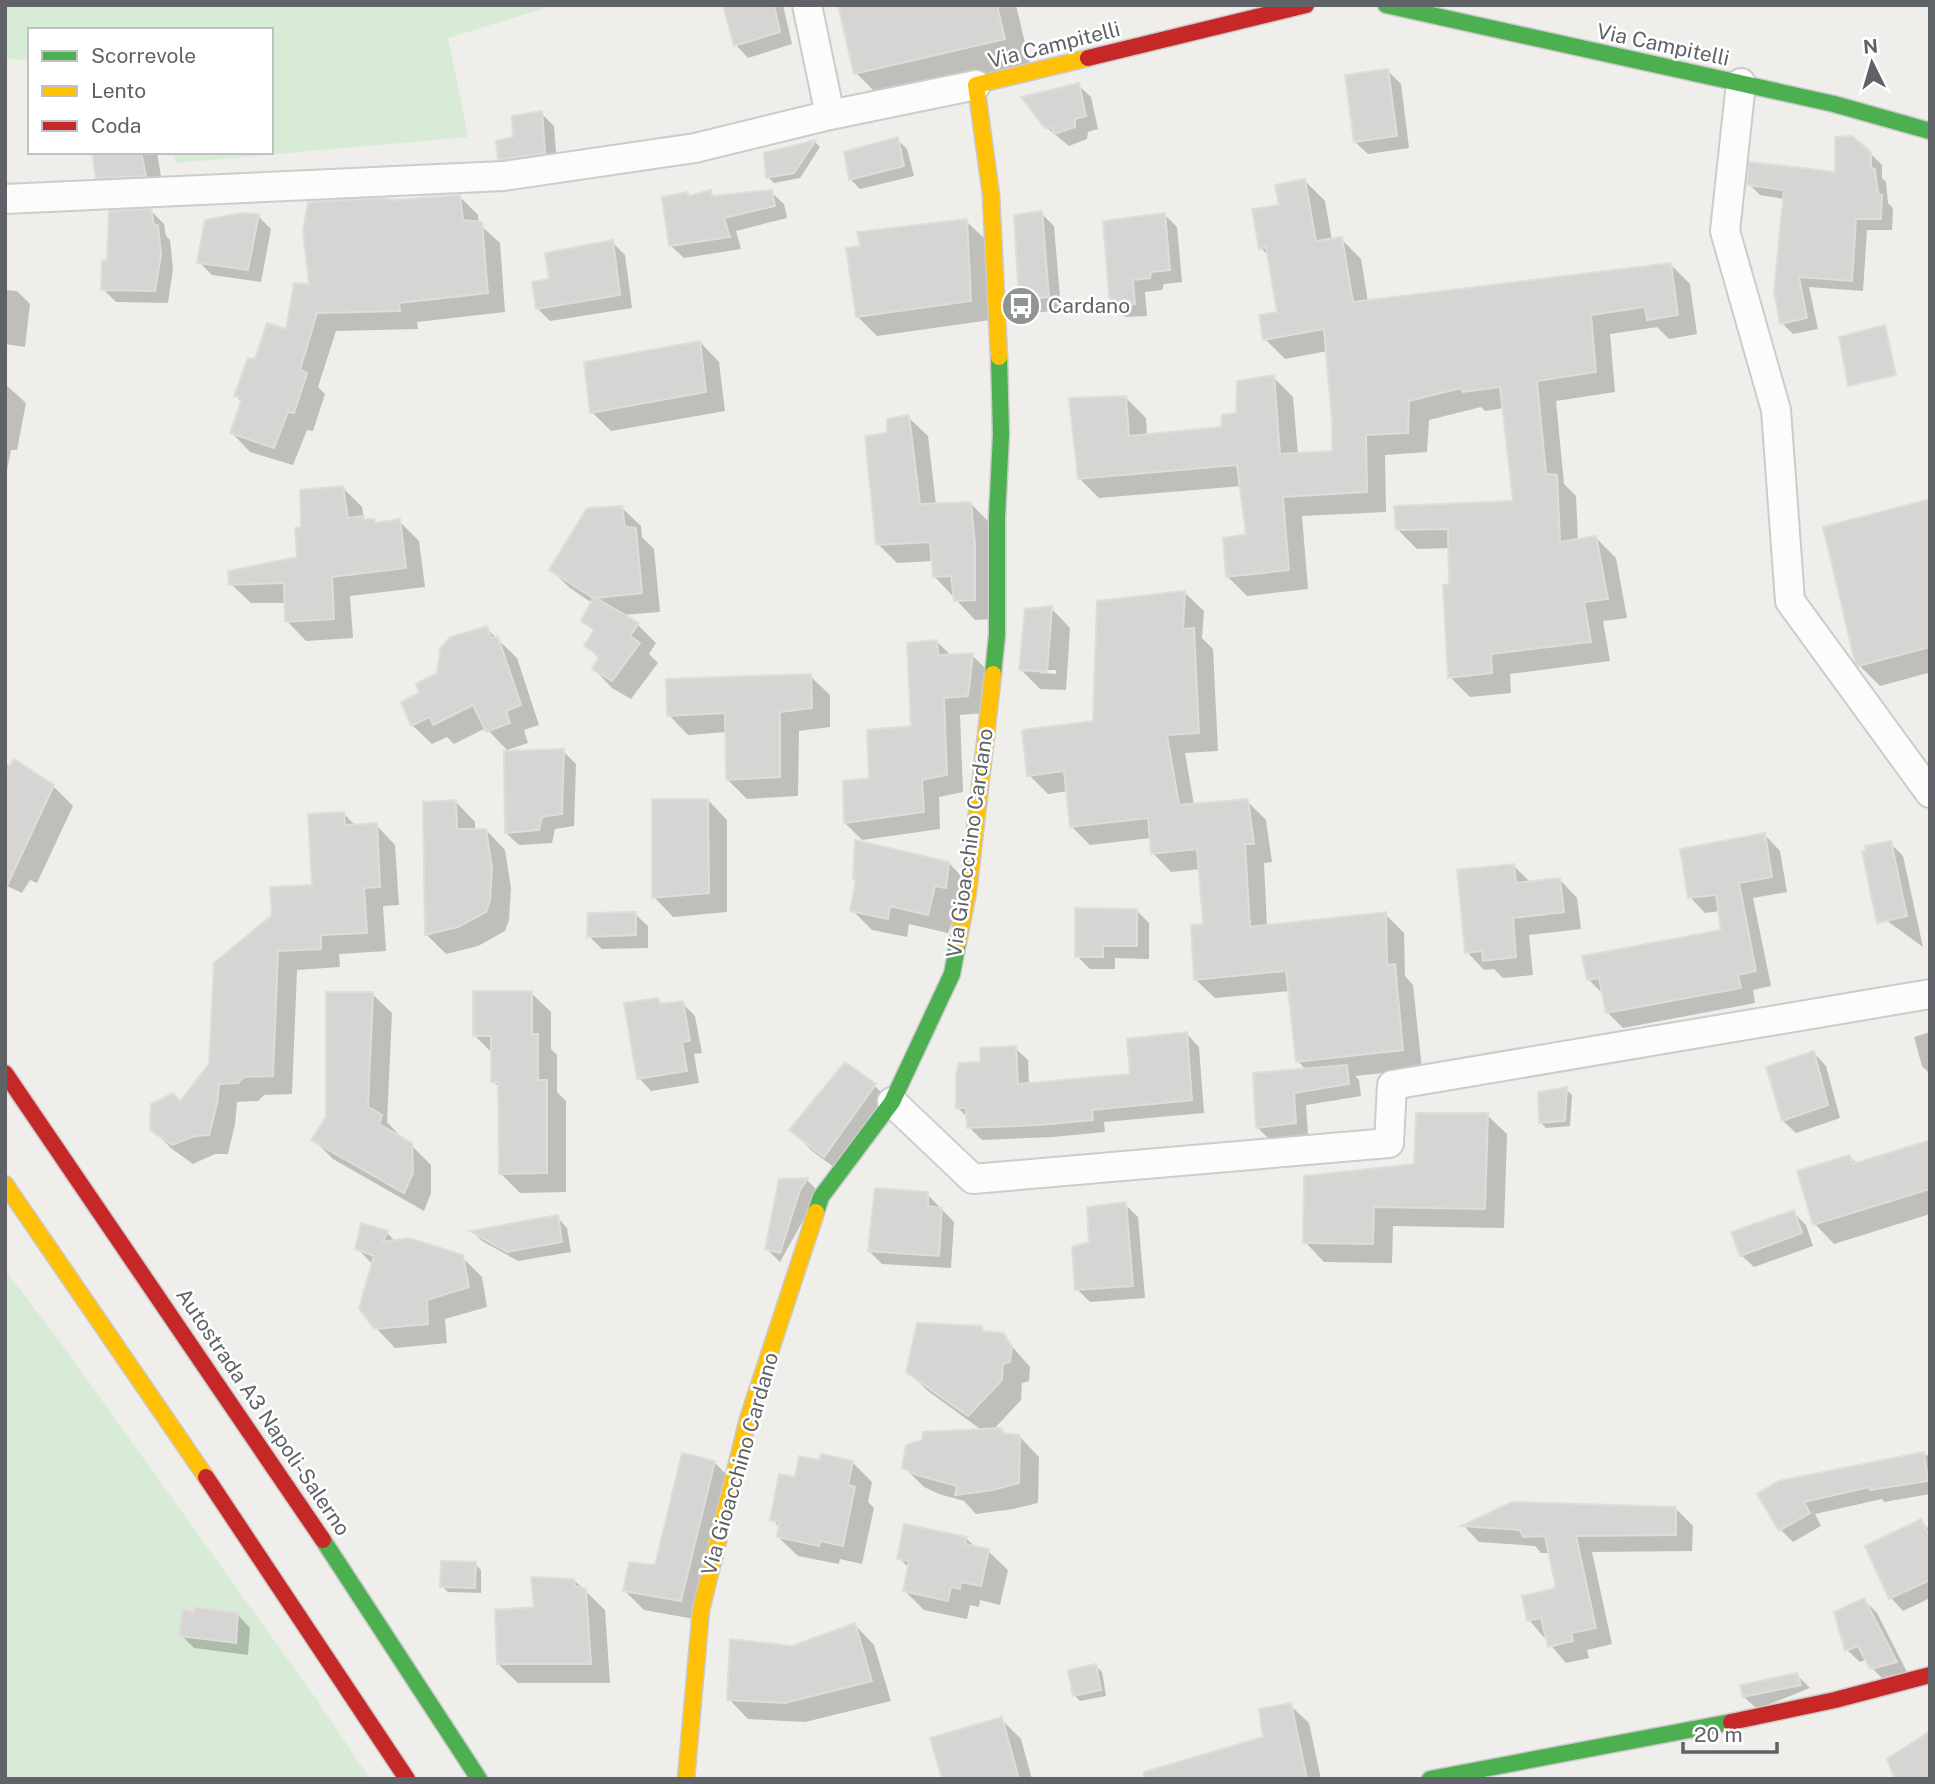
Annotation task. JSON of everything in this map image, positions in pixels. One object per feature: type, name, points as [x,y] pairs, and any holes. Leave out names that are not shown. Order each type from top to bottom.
[{"type":"main road","name":"Via Campitelli","points":[[976,86],[1306,5]]},
{"type":"main road","name":"Via Campitelli","points":[[1386,5],[1834,104],[1930,131]]},
{"type":"main road","name":"Via Gioacchino Cardano","points":[[686,1779],[701,1610],[748,1419],[821,1197],[892,1101],[952,974],[968,892],[997,635],[997,517],[1001,434],[998,297],[990,195],[976,86]]},
{"type":"main road","name":"Autostrada A3 Napoli-Salerno","points":[[5,1073],[211,1371],[376,1618],[479,1779]]},
{"type":"main road","points":[[5,1184],[259,1552],[407,1779]]},
{"type":"main road","points":[[1430,1779],[1802,1709],[1871,1693],[1930,1675]]},
{"type":"street","points":[[807,5],[830,114]]},
{"type":"street","points":[[1741,83],[1725,232],[1776,410],[1790,601],[1930,793]]},
{"type":"street","points":[[5,199],[504,176],[695,148],[830,114],[976,86]]},
{"type":"street","points":[[892,1101],[974,1179],[1389,1143],[1392,1085],[1930,994]]},
{"type":"green space","points":[[555,5],[448,38],[468,137],[176,163],[174,154],[273,154],[273,28],[28,28],[28,60],[8,59],[5,51],[5,7]]},
{"type":"green space","points":[[5,1270],[55,1335],[317,1700],[370,1779],[5,1779]]},
{"type":"building","points":[[723,5],[774,5],[780,32],[734,46]]},
{"type":"building","points":[[838,5],[997,5],[1005,39],[854,74]]},
{"type":"building","points":[[1388,69],[1397,136],[1354,142],[1345,75]]},
{"type":"building","points":[[1079,83],[1086,116],[1075,119],[1075,127],[1054,134],[1052,128],[1045,128],[1021,97]]},
{"type":"building","points":[[542,111],[545,153],[498,160],[496,141],[513,137],[512,116]]},
{"type":"building","points":[[1852,136],[1871,152],[1871,168],[1875,169],[1878,194],[1882,195],[1881,219],[1856,219],[1852,281],[1799,277],[1807,318],[1780,324],[1774,291],[1784,190],[1747,185],[1749,162],[1835,172],[1835,137]]},
{"type":"building","points":[[898,137],[904,166],[849,180],[844,152]]},
{"type":"building","points":[[816,140],[794,173],[766,178],[764,153]]},
{"type":"building","points":[[92,154],[141,154],[146,176],[96,178]]},
{"type":"building","points":[[1305,179],[1316,241],[1342,237],[1353,302],[1671,263],[1678,315],[1647,320],[1645,307],[1591,315],[1596,372],[1537,381],[1546,474],[1557,475],[1560,542],[1596,536],[1608,599],[1584,602],[1591,642],[1491,654],[1492,673],[1448,678],[1443,585],[1449,584],[1448,529],[1396,530],[1394,506],[1513,501],[1500,387],[1463,392],[1461,388],[1409,401],[1408,433],[1366,435],[1367,492],[1283,497],[1289,570],[1226,577],[1223,538],[1246,534],[1237,465],[1078,479],[1069,398],[1126,396],[1129,436],[1221,427],[1222,415],[1236,413],[1237,381],[1274,375],[1280,454],[1332,451],[1324,329],[1263,340],[1259,315],[1277,312],[1266,247],[1259,249],[1252,209],[1279,205],[1275,185]]},
{"type":"building","points":[[711,190],[712,196],[772,190],[775,206],[724,218],[730,237],[669,246],[662,197],[688,192],[688,196]]},
{"type":"building","points":[[460,195],[463,220],[482,222],[488,293],[399,303],[400,311],[317,313],[300,370],[307,373],[294,413],[288,412],[274,448],[230,433],[242,398],[234,396],[248,358],[255,359],[267,323],[286,329],[294,283],[309,284],[303,231],[308,202]]},
{"type":"building","points":[[151,209],[154,226],[158,225],[161,255],[155,291],[101,290],[102,261],[107,260],[109,211]]},
{"type":"building","points":[[1042,211],[1049,297],[1019,301],[1014,215]]},
{"type":"building","points":[[241,213],[259,214],[248,270],[197,263],[205,220]]},
{"type":"building","points":[[1165,213],[1170,270],[1151,272],[1150,278],[1133,280],[1135,304],[1110,305],[1103,221]]},
{"type":"building","points":[[967,219],[971,301],[856,317],[846,248],[860,246],[857,232]]},
{"type":"building","points":[[613,240],[620,295],[536,309],[532,282],[549,279],[545,253]]},
{"type":"building","points":[[1885,325],[1896,375],[1848,386],[1839,337]]},
{"type":"building","points":[[700,341],[706,392],[590,413],[584,362]]},
{"type":"building","points":[[909,415],[920,504],[971,502],[975,544],[975,600],[954,601],[951,576],[933,577],[930,542],[876,545],[865,436],[887,433],[887,419]]},
{"type":"building","points":[[343,486],[348,518],[364,516],[364,519],[374,519],[375,523],[400,519],[406,568],[332,577],[334,619],[285,622],[284,583],[229,585],[228,571],[297,557],[295,528],[301,527],[300,490]]},
{"type":"building","points":[[1930,499],[1930,647],[1858,666],[1823,527]]},
{"type":"building","points":[[622,506],[625,527],[636,528],[642,593],[596,598],[639,623],[630,636],[640,643],[612,681],[592,669],[600,656],[584,646],[594,630],[581,621],[593,598],[549,570],[587,508]]},
{"type":"building","points":[[1185,591],[1183,629],[1194,628],[1199,733],[1167,735],[1179,805],[1248,799],[1254,844],[1245,844],[1250,927],[1386,912],[1387,965],[1395,964],[1403,1050],[1296,1062],[1286,971],[1194,980],[1191,925],[1203,924],[1197,849],[1151,854],[1148,818],[1070,827],[1064,771],[1027,776],[1022,730],[1093,721],[1097,601]]},
{"type":"building","points":[[1052,606],[1047,672],[1019,670],[1025,609]]},
{"type":"building","points":[[487,626],[491,638],[498,637],[521,705],[506,711],[510,723],[486,732],[473,705],[433,725],[430,717],[411,726],[401,702],[419,693],[416,684],[437,673],[440,649],[450,637]]},
{"type":"building","points":[[937,640],[938,655],[973,653],[968,696],[944,698],[947,775],[922,780],[924,812],[844,823],[843,781],[869,778],[867,730],[911,726],[907,643]]},
{"type":"building","points":[[811,674],[812,708],[780,712],[780,777],[726,780],[725,713],[667,716],[666,679]]},
{"type":"building","points":[[564,749],[562,814],[542,817],[539,830],[505,833],[504,751]]},
{"type":"building","points":[[14,759],[54,785],[5,890],[5,773]]},
{"type":"building","points":[[652,799],[708,799],[709,893],[652,898]]},
{"type":"building","points":[[456,800],[457,829],[486,829],[492,868],[490,900],[486,912],[458,927],[425,935],[423,802]]},
{"type":"building","points":[[344,812],[345,825],[377,823],[380,887],[364,888],[367,933],[321,935],[321,949],[278,951],[273,1076],[244,1077],[238,1083],[219,1084],[209,1135],[195,1136],[172,1145],[150,1130],[151,1104],[173,1093],[180,1101],[209,1064],[214,963],[272,915],[270,887],[312,885],[308,814]]},
{"type":"building","points":[[1765,833],[1772,877],[1739,883],[1756,971],[1738,975],[1741,988],[1606,1013],[1599,978],[1587,980],[1582,956],[1721,930],[1716,895],[1688,898],[1680,849]]},
{"type":"building","points":[[855,840],[949,862],[946,888],[935,886],[928,915],[890,906],[888,919],[850,911],[856,880],[853,879]]},
{"type":"building","points":[[1891,841],[1907,916],[1877,923],[1862,851],[1866,851],[1865,846]]},
{"type":"building","points":[[1514,864],[1516,883],[1560,878],[1564,912],[1513,918],[1516,957],[1483,961],[1482,951],[1465,953],[1457,870]]},
{"type":"building","points":[[1075,908],[1137,909],[1137,946],[1103,946],[1103,957],[1075,957]]},
{"type":"building","points":[[636,912],[636,935],[587,937],[588,913]]},
{"type":"building","points":[[473,991],[532,991],[532,1034],[538,1034],[538,1080],[547,1080],[547,1173],[499,1174],[498,1082],[491,1082],[491,1036],[473,1036]]},
{"type":"building","points":[[326,992],[373,992],[368,1107],[382,1115],[379,1124],[412,1143],[413,1173],[404,1193],[311,1140],[326,1117]]},
{"type":"building","points":[[658,998],[660,1004],[683,1001],[690,1041],[682,1042],[687,1071],[637,1079],[624,1003]]},
{"type":"building","points":[[1187,1032],[1192,1100],[1092,1110],[1093,1120],[967,1128],[966,1108],[956,1108],[956,1075],[959,1063],[980,1062],[980,1048],[1016,1046],[1018,1084],[1130,1074],[1127,1039]]},
{"type":"building","points":[[1814,1051],[1828,1105],[1782,1121],[1766,1067]]},
{"type":"building","points":[[845,1062],[876,1084],[824,1157],[789,1130]]},
{"type":"building","points":[[1347,1065],[1349,1084],[1294,1093],[1296,1123],[1256,1128],[1253,1073]]},
{"type":"building","points":[[1567,1087],[1565,1121],[1539,1123],[1538,1092]]},
{"type":"building","points":[[1416,1113],[1488,1113],[1485,1209],[1374,1207],[1373,1244],[1303,1243],[1304,1176],[1414,1164]]},
{"type":"building","points":[[1930,1140],[1930,1189],[1813,1225],[1797,1171],[1850,1155],[1853,1164]]},
{"type":"building","points":[[808,1178],[800,1190],[780,1253],[765,1249],[779,1179]]},
{"type":"building","points":[[875,1188],[928,1192],[928,1206],[942,1208],[939,1256],[868,1251]]},
{"type":"building","points":[[1126,1202],[1133,1286],[1075,1290],[1072,1247],[1089,1242],[1087,1207]]},
{"type":"building","points":[[1794,1210],[1802,1233],[1740,1256],[1731,1232]]},
{"type":"building","points":[[558,1215],[562,1242],[507,1252],[470,1231]]},
{"type":"building","points":[[361,1223],[388,1231],[383,1242],[409,1238],[463,1255],[469,1287],[427,1300],[428,1324],[374,1329],[359,1308],[374,1256],[355,1249]]},
{"type":"building","points":[[917,1323],[982,1326],[982,1331],[1003,1333],[1012,1346],[1010,1362],[1003,1364],[1002,1380],[968,1416],[906,1372]]},
{"type":"building","points":[[1002,1428],[1003,1433],[1020,1435],[1019,1483],[955,1495],[957,1486],[902,1468],[906,1445],[922,1440],[923,1432]]},
{"type":"building","points":[[1924,1452],[1928,1481],[1870,1490],[1870,1487],[1804,1502],[1810,1513],[1779,1531],[1757,1494],[1779,1481]]},
{"type":"building","points":[[682,1453],[715,1461],[681,1601],[623,1591],[629,1562],[655,1565]]},
{"type":"building","points":[[821,1454],[853,1461],[848,1485],[855,1487],[843,1546],[820,1541],[819,1546],[777,1537],[779,1522],[770,1520],[779,1474],[795,1477],[799,1456],[819,1460]]},
{"type":"building","points":[[1512,1502],[1676,1507],[1676,1535],[1576,1536],[1596,1628],[1571,1633],[1573,1641],[1548,1647],[1541,1618],[1527,1621],[1522,1596],[1556,1588],[1545,1536],[1523,1537],[1520,1530],[1461,1526]]},
{"type":"building","points":[[1921,1519],[1930,1537],[1930,1580],[1889,1599],[1865,1546]]},
{"type":"building","points":[[904,1524],[967,1537],[965,1544],[989,1549],[981,1586],[961,1582],[960,1589],[951,1587],[948,1601],[903,1591],[909,1561],[897,1559]]},
{"type":"building","points":[[441,1561],[476,1562],[475,1588],[440,1587]]},
{"type":"building","points":[[531,1577],[574,1579],[575,1586],[586,1589],[591,1664],[497,1664],[495,1610],[534,1607]]},
{"type":"building","points":[[1864,1598],[1897,1662],[1870,1669],[1858,1646],[1845,1651],[1834,1612]]},
{"type":"building","points":[[195,1607],[238,1613],[236,1643],[179,1636],[183,1610],[194,1612]]},
{"type":"building","points":[[855,1623],[872,1681],[785,1703],[727,1700],[730,1639],[792,1646]]},
{"type":"building","points":[[1096,1664],[1101,1690],[1073,1696],[1068,1670]]},
{"type":"building","points":[[1797,1673],[1801,1685],[1743,1697],[1740,1685]]},
{"type":"building","points":[[1291,1703],[1307,1779],[1144,1779],[1144,1772],[1263,1737],[1259,1709]]},
{"type":"building","points":[[1002,1717],[1019,1779],[942,1779],[930,1738]]},
{"type":"building","points":[[1930,1731],[1930,1779],[1895,1779],[1887,1759]]},
{"type":"traffic: fast","points":[[1386,5],[1834,104],[1930,131]]},
{"type":"traffic: fast","points":[[993,674],[997,635],[997,517],[1001,434],[999,357]]},
{"type":"traffic: fast","points":[[816,1212],[821,1197],[892,1102],[952,974],[958,942]]},
{"type":"traffic: fast","points":[[323,1540],[479,1779]]},
{"type":"traffic: fast","points":[[1430,1779],[1731,1722]]},
{"type":"traffic: slow","points":[[999,357],[991,195],[976,85],[1088,58]]},
{"type":"traffic: slow","points":[[958,942],[968,892],[993,674]]},
{"type":"traffic: slow","points":[[5,1184],[206,1477]]},
{"type":"traffic: slow","points":[[686,1779],[701,1610],[748,1419],[816,1212]]},
{"type":"traffic: jam","points":[[1088,58],[1306,5]]},
{"type":"traffic: jam","points":[[5,1073],[323,1540]]},
{"type":"traffic: jam","points":[[206,1477],[407,1779]]},
{"type":"traffic: jam","points":[[1731,1722],[1835,1700],[1930,1675]]},
{"type":"place","name":"Cardano","points":[[1021,306]]}]
